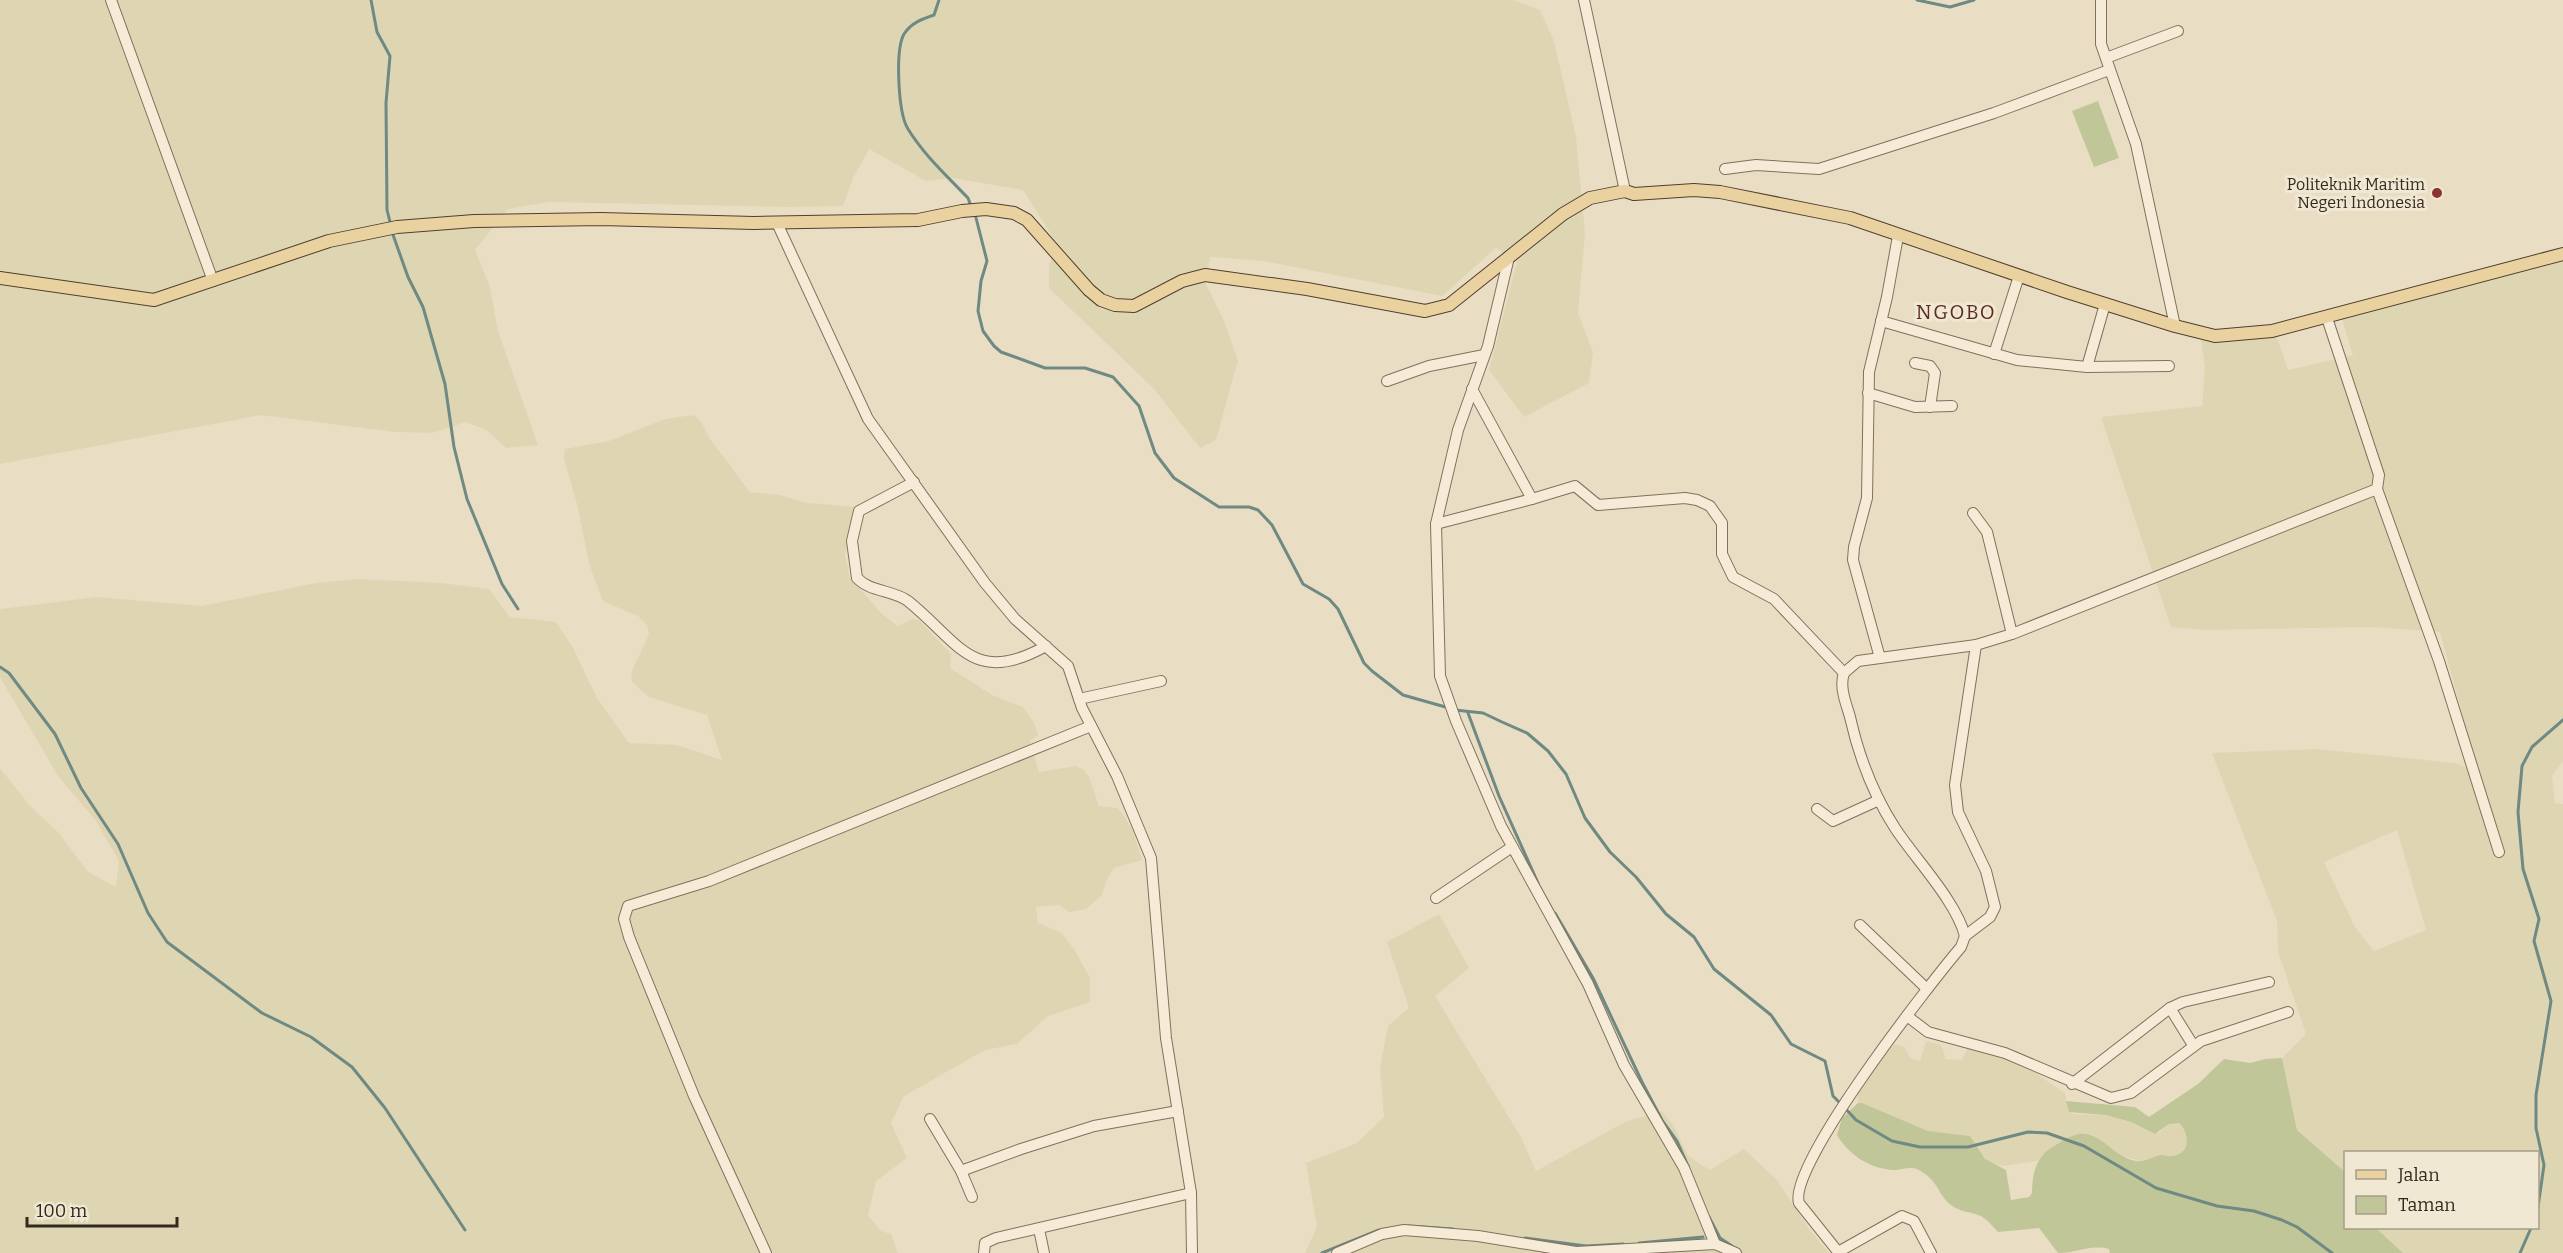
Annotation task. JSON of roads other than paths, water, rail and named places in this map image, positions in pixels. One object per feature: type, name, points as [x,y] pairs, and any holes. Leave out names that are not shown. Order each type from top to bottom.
[{"type":"main road","points":[[0,278],[144,300],[163,298],[329,242],[391,227],[474,221],[601,219],[777,223],[918,220],[962,211],[986,209],[1022,216],[1089,290],[1101,300],[1126,307],[1150,299],[1182,281],[1205,275],[1307,289],[1415,310],[1437,310],[1449,305],[1574,207],[1590,198],[1625,191],[1634,194],[1694,190],[1720,192],[1822,211],[2105,304],[2215,336],[2272,331],[2563,254]]},
{"type":"street","points":[[111,0],[213,281]]},
{"type":"street","points":[[1584,0],[1625,191]]},
{"type":"street","points":[[2101,0],[2099,30],[2109,70],[2136,144],[2175,326]]},
{"type":"street","points":[[2106,58],[2178,31]]},
{"type":"street","points":[[1725,169],[1756,165],[1819,169],[1994,113],[2109,70]]},
{"type":"street","points":[[777,223],[860,406],[990,590],[1015,619],[1068,666],[1079,699],[1117,776],[1151,858],[1166,1038],[1191,1193],[1192,1253]]},
{"type":"street","points":[[1880,658],[1853,561],[1854,547],[1867,498],[1869,372],[1899,236]]},
{"type":"street","points":[[1509,257],[1484,355],[1458,430],[1436,524],[1440,676],[1456,720],[1512,847],[1588,984],[1624,1065],[1684,1168],[1715,1244]]},
{"type":"street","points":[[1994,354],[2019,276]]},
{"type":"street","points":[[2087,368],[2105,304]]},
{"type":"street","points":[[2327,318],[2379,475],[2377,489],[2439,661],[2499,852]]},
{"type":"street","points":[[1881,321],[2027,362],[2087,368],[2169,366]]},
{"type":"street","points":[[1387,381],[1429,366],[1484,355]]},
{"type":"street","points":[[1915,363],[1930,366],[1935,372],[1930,407]]},
{"type":"street","points":[[1472,390],[1532,499]]},
{"type":"street","points":[[1868,393],[1915,407],[1952,406]]},
{"type":"street","points":[[914,482],[860,511],[852,541],[857,578],[864,584],[907,601],[960,649],[985,662],[1015,662],[1046,646]]},
{"type":"street","points":[[1436,524],[1575,486],[1598,505],[1685,498],[1704,502],[1722,523],[1725,530],[1722,554],[1733,577],[1774,599],[1844,673]]},
{"type":"street","points":[[1965,936],[1957,914],[1895,828],[1879,800],[1853,730],[1842,688],[1844,673],[1858,661],[1976,645],[2012,634],[2377,489]]},
{"type":"street","points":[[1973,513],[1987,532],[2012,634]]},
{"type":"street","points":[[1931,1253],[1914,1221],[1902,1216],[1839,1252],[1805,1212],[1797,1197],[1801,1181],[1837,1114],[1926,988],[1961,947],[1965,936],[1990,917],[1995,907],[1986,871],[1958,812],[1956,785],[1976,645]]},
{"type":"street","points":[[1079,699],[1161,681]]},
{"type":"street","points":[[766,1253],[694,1096],[638,959],[624,919],[628,906],[709,881],[1091,726]]},
{"type":"street","points":[[1818,809],[1833,821],[1879,800]]},
{"type":"street","points":[[1436,898],[1512,847]]},
{"type":"street","points":[[1860,925],[1926,988]]},
{"type":"street","points":[[2072,1084],[2170,1008],[2183,1002],[2269,982]]},
{"type":"street","points":[[2170,1008],[2193,1046]]},
{"type":"street","points":[[1907,1016],[1928,1032],[2005,1053],[2072,1084],[2111,1098],[2118,1098],[2131,1093],[2193,1046],[2288,1012]]},
{"type":"street","points":[[962,1172],[1021,1149],[1094,1126],[1178,1111]]},
{"type":"street","points":[[930,1119],[962,1172],[972,1197]]},
{"type":"street","points":[[984,1253],[983,1246],[988,1241],[1191,1193]]},
{"type":"street","points":[[1039,1229],[1044,1253]]},
{"type":"street","points":[[1337,1253],[1382,1234],[1404,1230],[1478,1236],[1576,1252],[1715,1244],[1736,1253]]},
{"type":"waterway","points":[[371,0],[377,32],[390,56],[386,103],[387,210],[391,226]]},
{"type":"waterway","points":[[939,0],[934,15],[913,24],[904,34],[901,42],[899,67],[902,110],[914,139],[968,198],[971,206]]},
{"type":"waterway","points":[[1917,0],[1950,7],[1974,0]]},
{"type":"waterway","points":[[975,214],[987,261],[981,281],[978,311],[983,331],[994,346],[1001,352],[1045,368],[1085,368],[1113,377],[1139,406],[1155,453],[1174,478],[1219,507],[1249,507],[1258,510],[1272,525],[1303,584],[1329,599],[1338,609],[1364,663],[1403,695],[1449,708]]},
{"type":"waterway","points":[[392,232],[408,277],[423,307],[445,384],[454,447],[467,499],[502,584],[518,609]]},
{"type":"waterway","points":[[0,667],[9,673],[55,734],[81,788],[118,844],[148,913],[167,942],[262,1013],[311,1037],[352,1067],[385,1108],[465,1230]]},
{"type":"waterway","points":[[1455,710],[1483,713],[1527,733],[1548,751],[1566,774],[1585,818],[1610,852],[1636,877],[1666,914],[1694,937],[1714,969],[1771,1015],[1791,1044],[1825,1061],[1833,1096],[1840,1103]]},
{"type":"waterway","points":[[1468,713],[1499,796],[1538,883]]},
{"type":"waterway","points":[[2539,1200],[2544,1165],[2536,1128],[2536,1095],[2551,1001],[2534,941],[2539,919],[2523,869],[2518,812],[2522,766],[2532,747],[2563,720]]},
{"type":"waterway","points":[[1555,913],[1593,978],[1642,1082],[1662,1120],[1677,1141],[1688,1166]]},
{"type":"waterway","points":[[1845,1108],[1856,1120],[1892,1141],[1920,1147],[1968,1147],[2028,1132],[2047,1133],[2084,1146],[2156,1188],[2217,1206],[2254,1211],[2282,1220],[2297,1227],[2332,1253]]},
{"type":"waterway","points":[[1709,1217],[1720,1238],[1732,1246]]},
{"type":"waterway","points":[[1409,1226],[1453,1229]]},
{"type":"waterway","points":[[2520,1253],[2531,1229]]},
{"type":"waterway","points":[[1322,1253],[1379,1230]]},
{"type":"waterway","points":[[1639,1243],[1703,1237]]},
{"type":"waterway","points":[[1525,1238],[1586,1246],[1623,1244]]},
{"type":"place","name":"Politeknik Maritim Negeri Indonesia","points":[[2437,193]]},
{"type":"district","name":"NGOBO","points":[[1956,312]]}]
